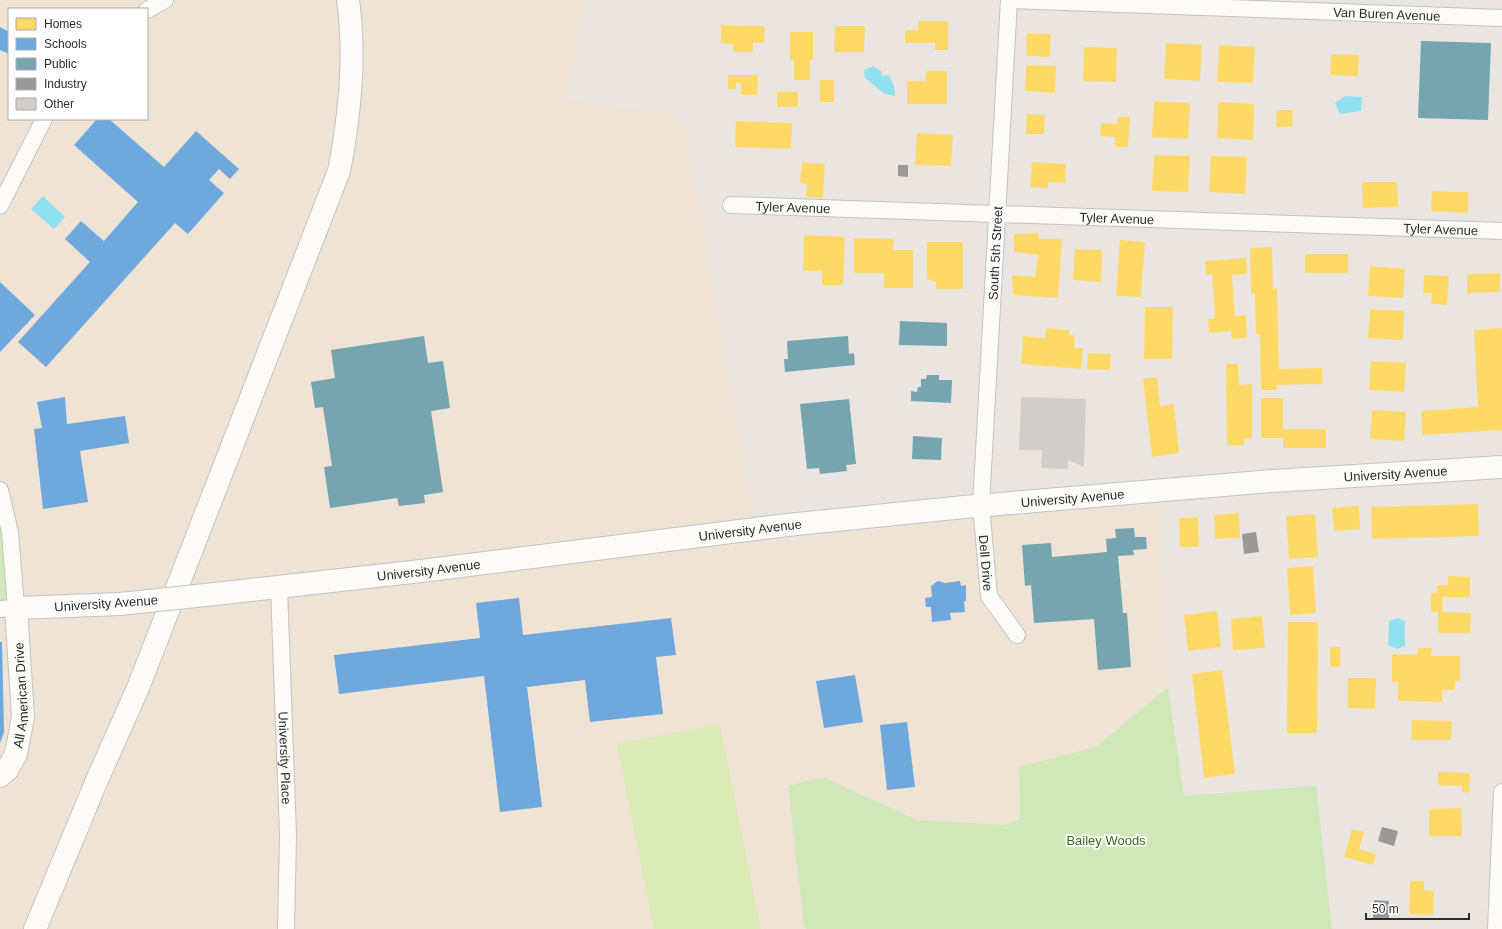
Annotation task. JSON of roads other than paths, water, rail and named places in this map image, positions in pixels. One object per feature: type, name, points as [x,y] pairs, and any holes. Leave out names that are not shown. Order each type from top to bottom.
[{"type":"street","points":[[148,9],[165,0]]},
{"type":"street","points":[[35,929],[141,680],[339,171],[351,88],[351,30],[348,0]]},
{"type":"street","name":"Van Buren Avenue","points":[[1009,0],[1158,3],[1502,18]]},
{"type":"street","name":"South 5th Street","points":[[981,505],[1009,0]]},
{"type":"street","points":[[0,206],[43,120]]},
{"type":"street","name":"Tyler Avenue","points":[[731,205],[1502,231]]},
{"type":"street","name":"University Avenue","points":[[8,608],[120,604],[215,594],[421,571],[787,525],[981,505],[1272,481],[1502,466]]},
{"type":"street","points":[[0,490],[10,532],[8,608]]},
{"type":"street","name":"Dell Drive","points":[[981,505],[989,596],[1017,635]]},
{"type":"street","name":"University Place","points":[[279,586],[288,834],[286,929]]},
{"type":"street","name":"All American Drive","points":[[0,776],[7,770],[16,754],[23,717],[8,608]]},
{"type":"street","points":[[1496,929],[1502,792]]},
{"type":"water","points":[[873,66],[881,71],[882,76],[889,75],[894,86],[895,96],[885,94],[865,78],[864,70]]},
{"type":"water","points":[[1345,96],[1362,97],[1361,111],[1340,114],[1335,103]]},
{"type":"water","points":[[43,196],[65,217],[54,229],[31,209]]},
{"type":"water","points":[[1397,618],[1405,621],[1405,646],[1397,649],[1388,645],[1389,621]]},
{"type":"park label","name":"Bailey Woods","points":[[1106,840]]}]
